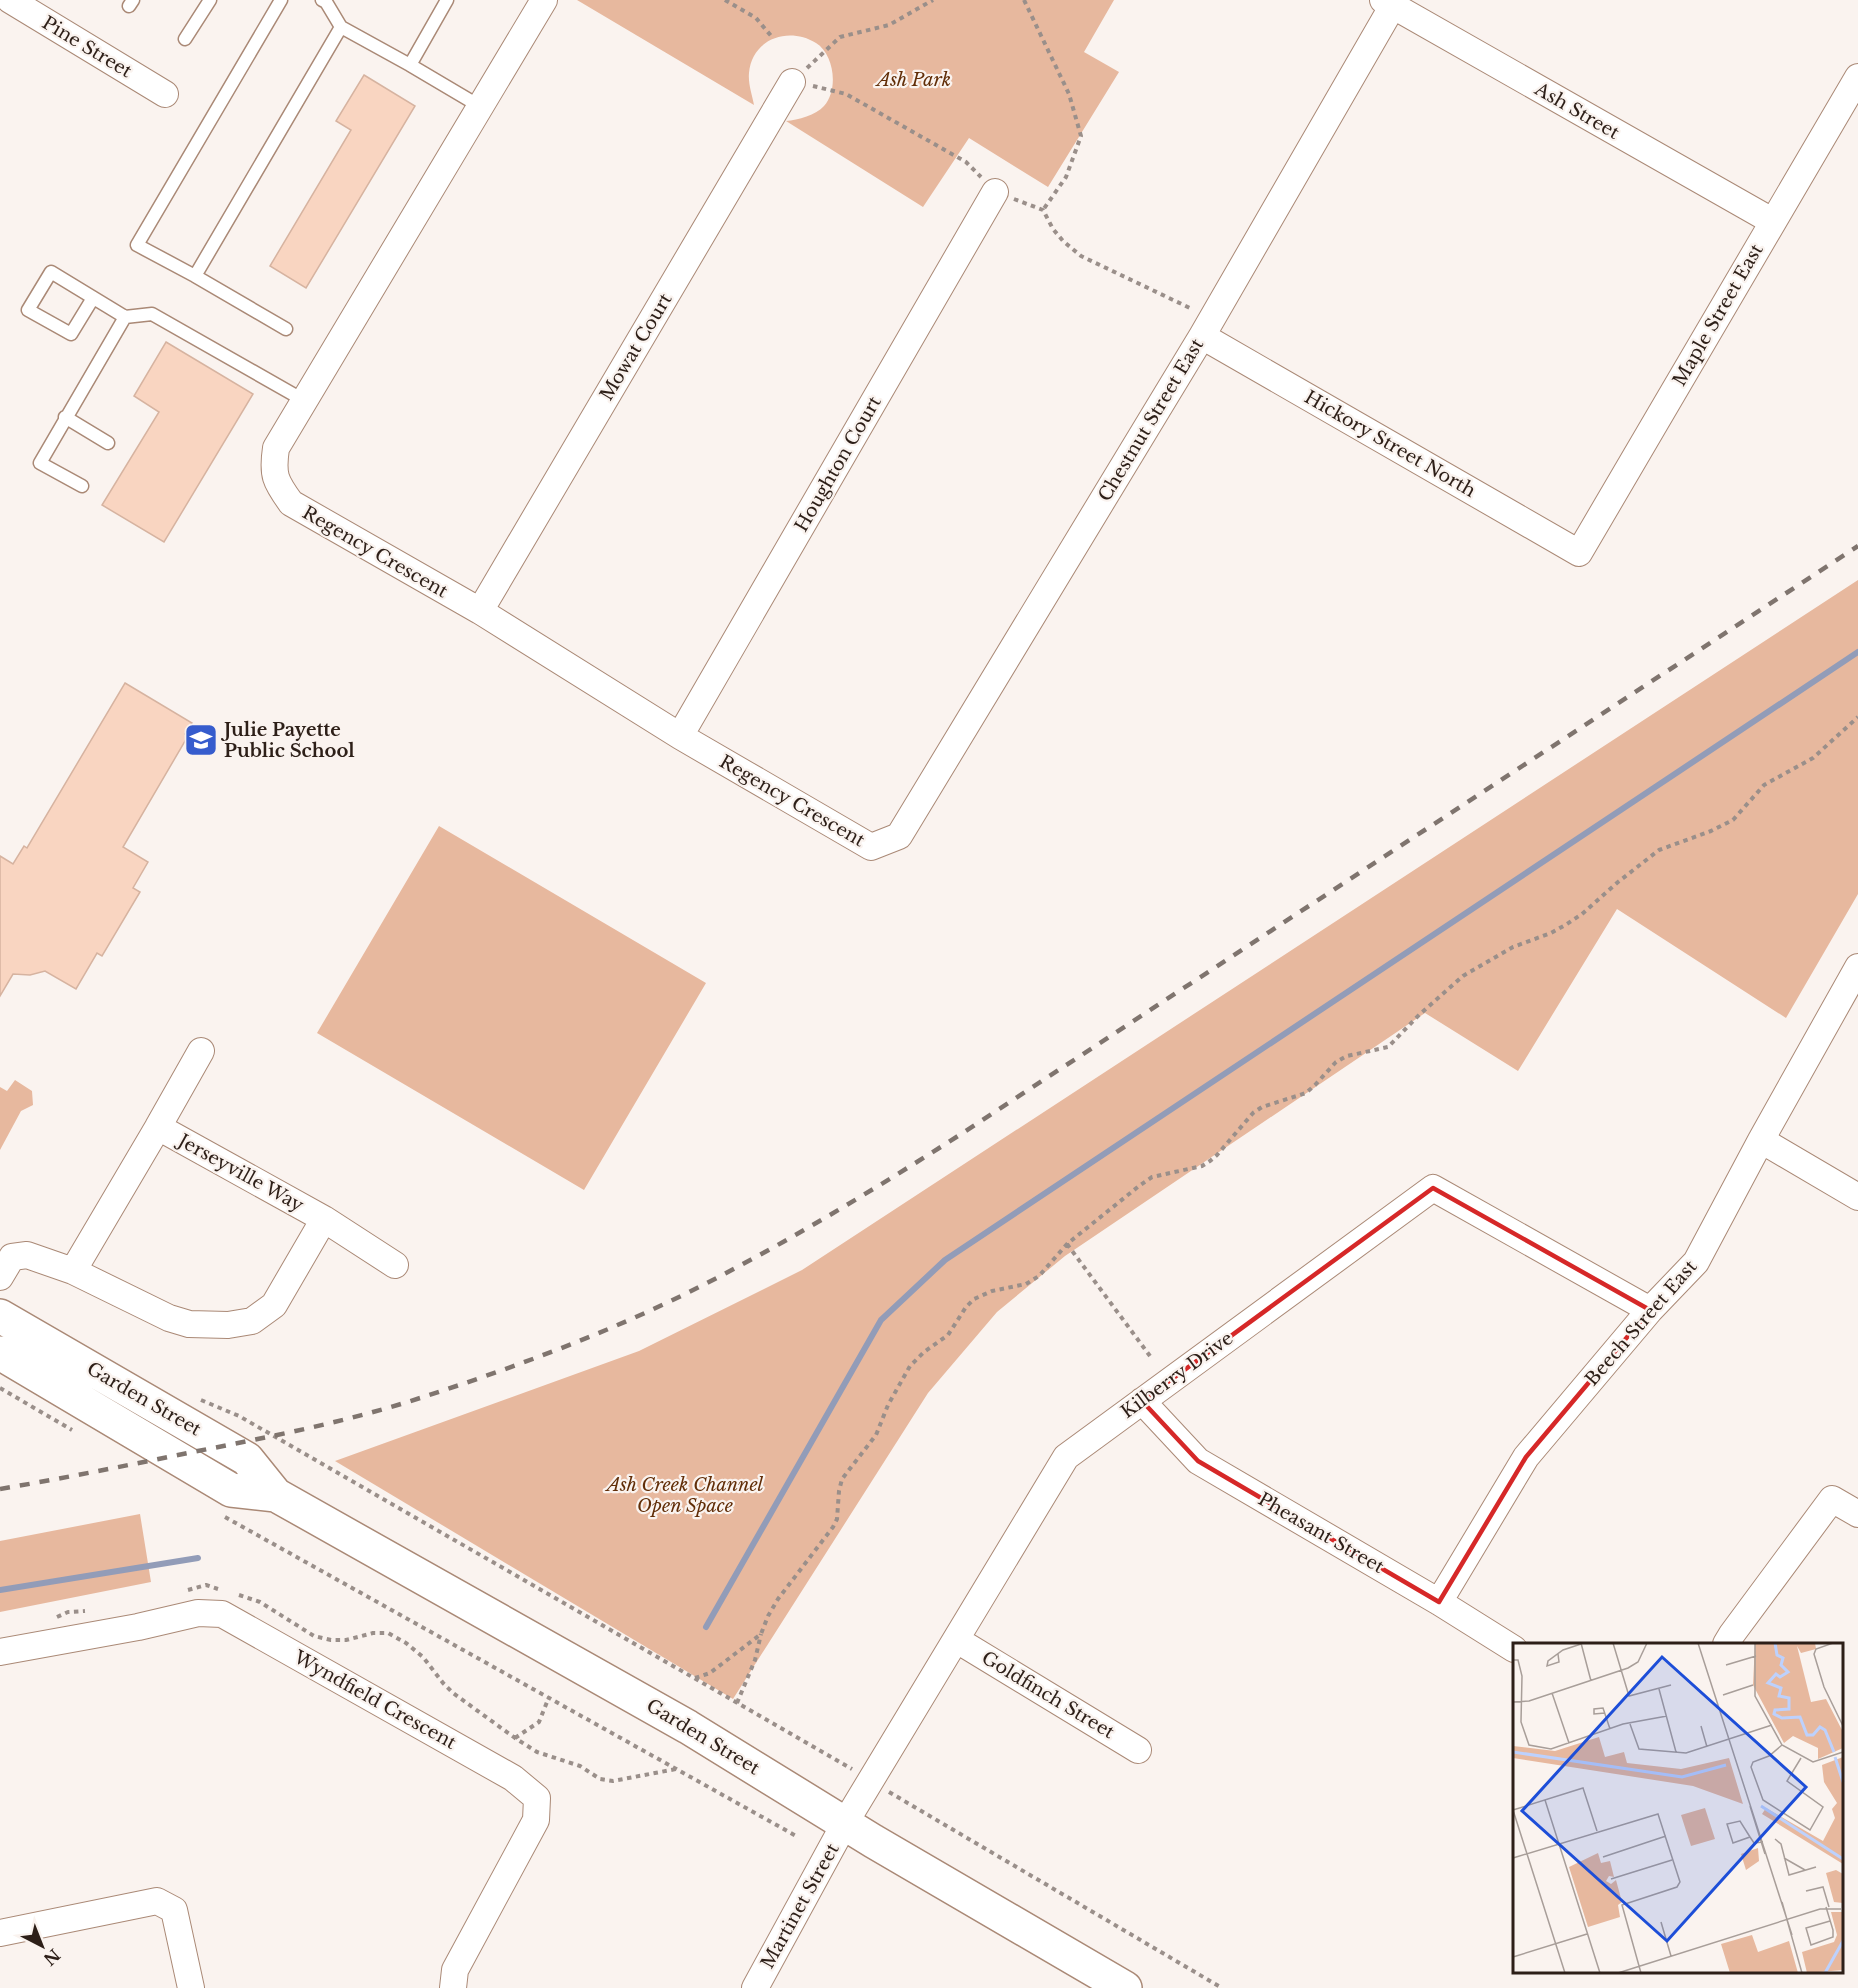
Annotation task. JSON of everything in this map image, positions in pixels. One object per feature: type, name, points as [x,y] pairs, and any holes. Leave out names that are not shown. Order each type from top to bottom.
[{"type":"street","name":"Pine Street","points":[[10,0],[165,94]]},
{"type":"street","name":"Regency Crescent","points":[[544,0],[276,448],[273,468],[279,486],[291,503],[480,611],[680,736],[871,847],[899,836]]},
{"type":"street","name":"Ash Street","points":[[1391,2],[1772,221]]},
{"type":"street","name":"Chestnut Street East","points":[[899,836],[1202,336],[1391,2]]},
{"type":"street","name":"Maple Street East","points":[[1579,553],[1858,77]]},
{"type":"street","name":"Mowat Court","points":[[480,611],[792,82]]},
{"type":"street","name":"Houghton Court","points":[[680,736],[995,192]]},
{"type":"street","name":"Hickory Street North","points":[[1202,336],[1579,553]]},
{"type":"street","name":"Beech Street East","points":[[1439,1602],[1526,1457],[1650,1310],[1696,1262],[1858,967]]},
{"type":"street","name":"Jerseyville Way","points":[[73,1271],[201,1051]]},
{"type":"street","name":"Jerseyville Way","points":[[158,1127],[324,1219],[395,1265]]},
{"type":"street","points":[[1761,1140],[1858,1197]]},
{"type":"street","name":"Kilberry Drive","points":[[845,1823],[1066,1457],[1433,1188],[1650,1310]]},
{"type":"street","name":"Jerseyville Way","points":[[0,1277],[12,1257],[27,1255],[73,1271],[169,1318],[189,1324],[228,1325],[252,1321],[274,1305],[324,1219]]},
{"type":"street","name":"Garden Street","points":[[0,1316],[247,1459],[276,1495],[688,1727],[845,1823],[1125,1988]]},
{"type":"street","name":"Garden Street","points":[[0,1353],[231,1490],[276,1495]]},
{"type":"street","name":"Pheasant Street","points":[[1142,1401],[1197,1461],[1513,1648]]},
{"type":"street","points":[[1727,1643],[1832,1499],[1858,1514]]},
{"type":"street","name":"Wyndfield Crescent","points":[[0,1652],[138,1627],[198,1613],[222,1614],[513,1778],[537,1798],[536,1820],[455,1970],[453,1988]]},
{"type":"street","name":"Goldfinch Street","points":[[957,1640],[1138,1750]]},
{"type":"street","name":"Martinet Street","points":[[755,1988],[845,1823]]},
{"type":"street","points":[[0,1933],[157,1901],[174,1910],[182,1938],[191,1988]]},
{"type":"lane","points":[[186,39],[210,0]]},
{"type":"lane","points":[[281,0],[137,245],[286,329]]},
{"type":"lane","points":[[322,0],[326,2],[341,27],[481,107]]},
{"type":"lane","points":[[410,65],[447,0]]},
{"type":"lane","points":[[195,276],[341,27]]},
{"type":"lane","points":[[93,298],[71,334],[28,310],[51,272],[125,317],[152,314],[305,401]]},
{"type":"lane","points":[[82,486],[40,463],[125,317]]},
{"type":"lane","points":[[65,417],[108,442]]},
{"type":"path","points":[[725,0],[756,18],[772,37]]},
{"type":"path","points":[[792,82],[840,37],[889,25],[933,0]]},
{"type":"path","points":[[1024,0],[1070,94],[1081,136],[1066,177],[1043,210]]},
{"type":"path","points":[[737,1703],[755,1660],[768,1616],[837,1519],[842,1479],[876,1435],[888,1405],[910,1366],[924,1352],[948,1335],[966,1307],[974,1299],[992,1291],[1026,1284],[1039,1275],[1067,1244],[1152,1177],[1202,1166],[1217,1155],[1253,1113],[1262,1107],[1306,1093],[1336,1062],[1347,1056],[1388,1047],[1420,1014],[1463,976],[1513,947],[1568,924],[1659,850],[1717,829],[1733,820],[1764,785],[1805,763],[1858,717]]},
{"type":"path","points":[[1067,1244],[1150,1356]]},
{"type":"path","points":[[0,1388],[81,1435]]},
{"type":"path","points":[[197,1398],[239,1416],[695,1678],[1222,1988]]},
{"type":"path","points":[[222,1515],[798,1837]]},
{"type":"path","points":[[695,1678],[710,1673],[761,1634]]},
{"type":"path","points":[[515,1738],[535,1727],[549,1697]]},
{"type":"highlighted area","points":[[1433,1188],[1650,1310],[1526,1457],[1439,1602],[1198,1461],[1142,1401]]},
{"type":"green space","name":"Ash Park","points":[[577,0],[1114,0],[1084,52],[1119,72],[1048,187],[969,138],[923,207],[786,121],[816,112],[829,99],[833,81],[830,63],[827,55],[816,43],[805,38],[783,36],[764,44],[752,61],[749,73],[754,105]]},
{"type":"green space","name":"Ash Creek Channel Open Space","points":[[1858,580],[1858,894],[1786,1018],[1617,909],[1518,1071],[1425,1013],[1065,1256],[997,1312],[928,1393],[733,1699],[335,1461],[639,1351],[802,1270]]},
{"type":"green space","points":[[439,826],[706,983],[584,1190],[317,1033]]},
{"type":"green space","points":[[15,1080],[32,1091],[33,1105],[21,1111],[0,1150],[0,1087],[7,1091]]},
{"type":"green space","points":[[140,1514],[151,1582],[0,1612],[0,1541]]},
{"type":"building","points":[[364,75],[415,106],[306,288],[270,266],[351,130],[336,121]]},
{"type":"building","points":[[166,342],[253,394],[164,542],[102,505],[159,412],[134,396]]},
{"type":"building","points":[[125,683],[192,723],[185,734],[188,736],[123,847],[148,862],[133,888],[140,892],[102,956],[97,953],[76,989],[45,971],[30,975],[13,974],[0,996],[0,856],[13,864],[24,846],[27,848]]},
{"type":"waterway","points":[[706,1627],[881,1320],[945,1260],[1858,652]]},
{"type":"waterway","points":[[0,1590],[198,1558]]},
{"type":"railway","points":[[0,1489],[279,1435],[392,1407],[564,1347],[634,1318],[703,1285],[832,1213],[958,1136],[1858,546]]},
{"type":"place","name":"Julie Payette Public School","points":[[201,740]]}]
